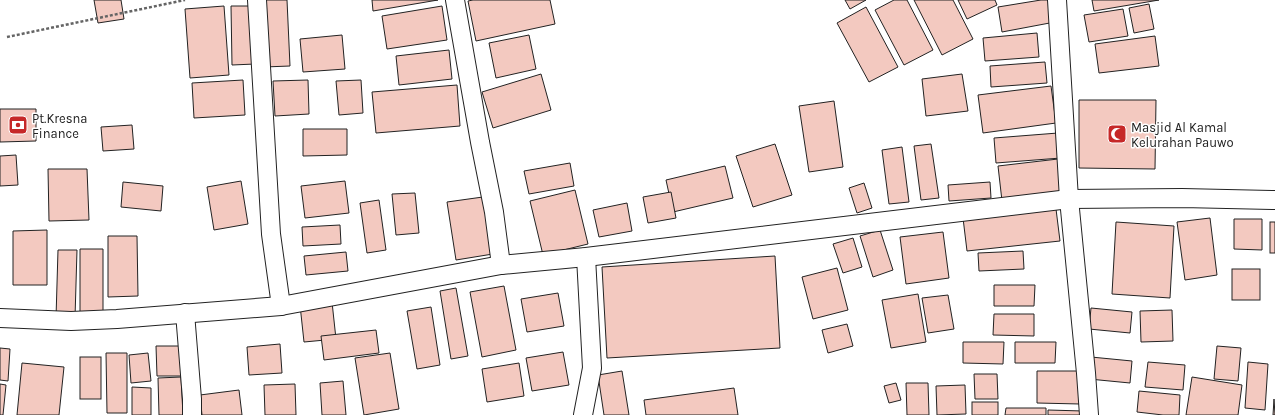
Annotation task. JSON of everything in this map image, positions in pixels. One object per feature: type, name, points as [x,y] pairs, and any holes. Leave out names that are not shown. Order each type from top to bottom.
[{"type":"street","points":[[257,0],[271,234],[281,306]]},
{"type":"street","points":[[455,0],[494,212],[501,265]]},
{"type":"street","points":[[1057,0],[1069,199],[1086,373],[1088,415]]},
{"type":"street","points":[[0,318],[71,321],[117,319],[281,306],[501,265],[586,257],[1069,199],[1182,198],[1275,200]]},
{"type":"street","points":[[583,415],[592,368],[586,257]]},
{"type":"street","points":[[185,313],[192,415]]},
{"type":"path","points":[[6,37],[185,0]]},
{"type":"building","points":[[94,0],[121,0],[124,19],[98,23]]},
{"type":"building","points":[[261,0],[287,0],[290,66],[264,67]]},
{"type":"building","points":[[372,0],[438,0],[373,11]]},
{"type":"building","points":[[550,0],[555,24],[476,41],[468,1]]},
{"type":"building","points":[[845,0],[866,0],[850,9]]},
{"type":"building","points":[[894,0],[907,0],[933,50],[904,65],[875,10]]},
{"type":"building","points":[[914,0],[953,0],[973,39],[942,55]]},
{"type":"building","points":[[958,0],[995,0],[997,5],[967,19]]},
{"type":"building","points":[[1041,0],[1051,0],[1055,22],[1002,32],[998,7]]},
{"type":"building","points":[[1092,0],[1159,0],[1094,11]]},
{"type":"building","points":[[1149,4],[1154,29],[1134,33],[1129,8]]},
{"type":"building","points":[[224,6],[229,75],[190,78],[185,9]]},
{"type":"building","points":[[231,6],[253,6],[255,64],[232,65]]},
{"type":"building","points":[[442,6],[447,40],[387,49],[382,16]]},
{"type":"building","points":[[866,7],[898,67],[869,82],[837,23]]},
{"type":"building","points":[[1123,9],[1128,36],[1089,42],[1084,15]]},
{"type":"building","points":[[1037,33],[1039,57],[985,61],[983,38]]},
{"type":"building","points":[[342,35],[345,69],[303,72],[300,39]]},
{"type":"building","points":[[529,35],[536,69],[496,78],[489,43]]},
{"type":"building","points":[[1155,36],[1159,66],[1099,73],[1095,44]]},
{"type":"building","points":[[449,50],[452,79],[399,85],[396,56]]},
{"type":"building","points":[[1045,62],[1047,83],[991,87],[990,66]]},
{"type":"building","points":[[541,74],[551,110],[493,128],[482,92]]},
{"type":"building","points":[[962,74],[968,111],[926,116],[922,79]]},
{"type":"building","points":[[243,80],[245,115],[194,118],[192,83]]},
{"type":"building","points":[[308,80],[309,114],[275,116],[273,81]]},
{"type":"building","points":[[361,80],[363,113],[339,115],[336,81]]},
{"type":"building","points":[[457,85],[460,126],[376,133],[372,92]]},
{"type":"building","points":[[1051,86],[1056,123],[983,133],[978,95]]},
{"type":"building","name":"Masjid Al Kamal Kelurahan Pauwo","points":[[1079,100],[1156,100],[1155,169],[1079,168]]},
{"type":"building","points":[[834,101],[843,167],[809,172],[799,106]]},
{"type":"building","name":"Pt.Kresna Finance","points":[[0,109],[36,109],[36,141],[0,142]]},
{"type":"building","points":[[132,125],[134,149],[103,151],[101,127]]},
{"type":"building","points":[[303,129],[347,129],[347,155],[303,156]]},
{"type":"building","points":[[1058,133],[1061,158],[996,163],[994,138]]},
{"type":"building","points":[[775,144],[792,195],[753,207],[736,156]]},
{"type":"building","points":[[931,144],[939,198],[921,200],[914,146]]},
{"type":"building","points":[[902,147],[909,202],[889,204],[882,150]]},
{"type":"building","points":[[16,155],[18,185],[0,186],[0,156]]},
{"type":"building","points":[[1058,159],[1062,194],[1002,201],[998,166]]},
{"type":"building","points":[[570,163],[574,186],[529,194],[524,171]]},
{"type":"building","points":[[725,166],[733,198],[673,212],[666,180]]},
{"type":"building","points":[[48,169],[87,169],[89,220],[49,221]]},
{"type":"building","points":[[241,181],[248,224],[214,230],[207,187]]},
{"type":"building","points":[[345,181],[349,213],[305,218],[301,186]]},
{"type":"building","points":[[123,182],[163,186],[161,211],[121,207]]},
{"type":"building","points":[[990,182],[991,198],[949,201],[948,185]]},
{"type":"building","points":[[864,183],[872,208],[857,213],[849,188]]},
{"type":"building","points":[[575,190],[588,244],[543,255],[530,201]]},
{"type":"building","points":[[671,192],[676,218],[648,223],[643,197]]},
{"type":"building","points":[[415,193],[419,233],[396,235],[392,194]]},
{"type":"building","points":[[490,196],[499,253],[456,260],[447,202]]},
{"type":"building","points":[[379,200],[386,250],[367,253],[360,203]]},
{"type":"building","points":[[627,203],[632,231],[599,237],[593,210]]},
{"type":"building","points":[[1056,209],[1060,241],[967,251],[963,218]]},
{"type":"building","points":[[1210,218],[1217,275],[1185,280],[1177,222]]},
{"type":"building","points":[[1234,219],[1262,219],[1262,250],[1234,249]]},
{"type":"building","points":[[1116,222],[1174,226],[1170,298],[1112,294]]},
{"type":"building","points":[[1270,222],[1275,222],[1275,253],[1270,253]]},
{"type":"building","points":[[340,225],[341,244],[303,246],[302,227]]},
{"type":"building","points":[[47,230],[47,285],[13,285],[13,231]]},
{"type":"building","points":[[880,230],[893,270],[873,277],[860,236]]},
{"type":"building","points":[[943,232],[949,278],[906,284],[900,237]]},
{"type":"building","points":[[108,236],[137,236],[138,296],[108,297]]},
{"type":"building","points":[[853,238],[862,267],[843,273],[833,244]]},
{"type":"building","points":[[80,249],[103,249],[103,316],[80,317]]},
{"type":"building","points":[[58,250],[77,250],[75,318],[56,318]]},
{"type":"building","points":[[1023,251],[1024,269],[979,271],[978,253]]},
{"type":"building","points":[[346,252],[348,271],[306,275],[304,256]]},
{"type":"building","points":[[775,256],[780,348],[607,358],[602,267]]},
{"type":"building","points":[[837,268],[848,310],[813,319],[802,277]]},
{"type":"building","points":[[1232,269],[1260,269],[1260,300],[1232,300]]},
{"type":"building","points":[[994,285],[1035,285],[1034,306],[994,306]]},
{"type":"building","points":[[504,286],[516,350],[482,357],[470,292]]},
{"type":"building","points":[[456,288],[468,356],[451,359],[440,291]]},
{"type":"building","points":[[558,293],[564,326],[527,332],[521,299]]},
{"type":"building","points":[[918,294],[926,342],[891,348],[882,300]]},
{"type":"building","points":[[948,295],[954,329],[928,333],[922,298]]},
{"type":"building","points":[[332,302],[336,339],[304,342],[300,305]]},
{"type":"building","points":[[431,307],[440,365],[417,369],[407,311]]},
{"type":"building","points":[[1091,308],[1132,312],[1130,333],[1089,329]]},
{"type":"building","points":[[1172,310],[1173,341],[1141,342],[1140,311]]},
{"type":"building","points":[[994,314],[1034,314],[1034,336],[993,335]]},
{"type":"building","points":[[847,324],[853,346],[828,353],[822,330]]},
{"type":"building","points":[[376,330],[379,353],[324,360],[321,336]]},
{"type":"building","points":[[963,342],[1004,342],[1003,364],[963,363]]},
{"type":"building","points":[[1015,342],[1056,342],[1055,363],[1015,363]]},
{"type":"building","points":[[280,344],[282,373],[249,375],[247,347]]},
{"type":"building","points":[[156,346],[182,346],[183,376],[157,376]]},
{"type":"building","points":[[1217,346],[1241,348],[1238,381],[1214,379]]},
{"type":"building","points":[[0,348],[10,349],[8,381],[0,380]]},
{"type":"building","points":[[563,352],[569,385],[532,391],[526,358]]},
{"type":"building","points":[[106,353],[127,353],[127,413],[107,413]]},
{"type":"building","points":[[148,353],[151,381],[131,383],[129,355]]},
{"type":"building","points":[[390,353],[399,409],[364,415],[355,358]]},
{"type":"building","points":[[80,357],[101,357],[101,399],[80,399]]},
{"type":"building","points":[[1091,357],[1132,361],[1130,383],[1089,379]]},
{"type":"building","points":[[1148,362],[1185,365],[1183,390],[1145,387]]},
{"type":"building","points":[[1248,362],[1268,364],[1265,410],[1245,408]]},
{"type":"building","points":[[22,363],[64,367],[59,415],[17,415]]},
{"type":"building","points":[[519,363],[524,396],[487,402],[482,369]]},
{"type":"building","points":[[622,371],[629,415],[604,415],[598,375]]},
{"type":"building","points":[[1037,371],[1080,371],[1080,404],[1037,403]]},
{"type":"building","points":[[974,374],[997,374],[998,399],[975,399]]},
{"type":"building","points":[[181,377],[183,415],[159,415],[158,378]]},
{"type":"building","points":[[1192,377],[1242,385],[1238,415],[1186,415]]},
{"type":"building","points":[[343,381],[346,415],[322,415],[320,383]]},
{"type":"building","points":[[896,383],[901,400],[889,403],[884,386]]},
{"type":"building","points":[[906,383],[928,383],[929,415],[907,415]]},
{"type":"building","points":[[0,384],[6,385],[3,415],[0,415]]},
{"type":"building","points":[[295,384],[296,415],[265,415],[264,385]]},
{"type":"building","points":[[965,385],[966,414],[937,415],[936,386]]},
{"type":"building","points":[[132,387],[151,388],[151,415],[132,415]]},
{"type":"building","points":[[734,388],[738,415],[646,415],[644,400]]},
{"type":"building","points":[[239,390],[242,415],[202,415],[200,395]]},
{"type":"building","points":[[1139,391],[1180,395],[1179,415],[1137,412]]},
{"type":"building","points":[[1274,399],[1275,415],[1273,415]]},
{"type":"building","points":[[972,402],[998,402],[998,415],[972,415]]},
{"type":"building","points":[[1006,408],[1046,408],[1046,415],[1005,415]]},
{"type":"building","points":[[1048,410],[1083,411],[1083,415],[1048,415]]},
{"type":"place","name":"Pt.Kresna Finance","points":[[18,125]]},
{"type":"place","name":"Masjid Al Kamal Kelurahan Pauwo","points":[[1117,134]]}]
